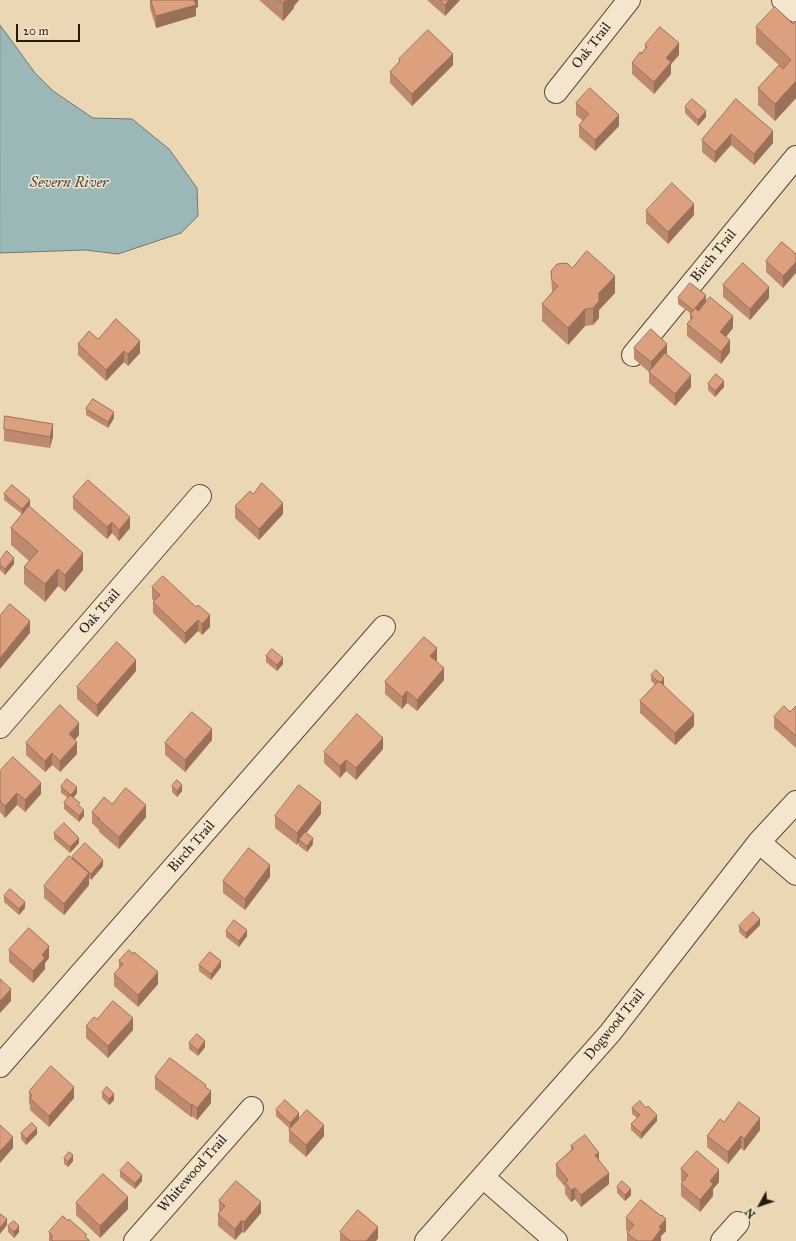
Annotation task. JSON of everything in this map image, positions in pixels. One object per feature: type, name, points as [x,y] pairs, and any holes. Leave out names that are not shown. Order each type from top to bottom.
[{"type":"street","name":"Oak Trail","points":[[556,92],[629,0]]},
{"type":"street","points":[[783,0],[796,11]]},
{"type":"street","name":"Birch Trail","points":[[633,355],[796,157]]},
{"type":"street","name":"Oak Trail","points":[[0,727],[200,496]]},
{"type":"street","name":"Birch Trail","points":[[0,1066],[384,627]]},
{"type":"street","name":"Dogwood Trail","points":[[426,1241],[610,1033],[759,842],[796,802]]},
{"type":"street","points":[[759,842],[796,874]]},
{"type":"street","name":"Whitewood Trail","points":[[135,1241],[252,1108]]},
{"type":"street","points":[[483,1177],[556,1241]]},
{"type":"street","points":[[722,1241],[738,1223]]},
{"type":"water","name":"Severn River","points":[[0,25],[35,73],[53,91],[93,118],[132,119],[169,149],[197,188],[198,216],[181,233],[118,254],[85,250],[0,253]]},
{"type":"building","points":[[151,0],[194,0],[196,5],[156,16]]},
{"type":"building","points":[[279,0],[286,0],[283,3]]},
{"type":"building","points":[[440,0],[449,0],[445,5]]},
{"type":"building","points":[[775,7],[793,24],[795,21],[796,22],[796,81],[775,104],[758,88],[779,65],[783,69],[791,60],[756,27]]},
{"type":"building","points":[[660,27],[679,43],[666,58],[671,62],[654,82],[632,63],[640,52],[641,54],[647,47],[645,45]]},
{"type":"building","points":[[428,30],[453,54],[412,94],[390,72],[400,61],[399,59]]},
{"type":"building","points":[[590,88],[619,115],[595,140],[579,125],[589,114],[576,103]]},
{"type":"building","points":[[692,99],[706,111],[698,120],[685,107]]},
{"type":"building","points":[[736,99],[773,131],[754,154],[731,134],[715,152],[702,140]]},
{"type":"building","points":[[672,183],[694,204],[668,232],[646,211]]},
{"type":"building","points":[[782,242],[796,254],[796,262],[783,276],[766,261]]},
{"type":"building","points":[[587,251],[615,276],[599,293],[599,301],[593,308],[585,309],[568,328],[542,304],[558,286],[552,281],[551,271],[557,264],[567,263],[572,268]]},
{"type":"building","points":[[743,263],[769,287],[750,309],[723,285]]},
{"type":"building","points":[[690,283],[706,295],[693,310],[678,298]]},
{"type":"building","points":[[710,297],[733,316],[720,332],[730,340],[721,352],[687,324],[693,317],[690,314],[695,308],[698,311]]},
{"type":"building","points":[[116,319],[140,341],[128,354],[124,351],[106,370],[78,344],[89,331],[98,339]]},
{"type":"building","points":[[651,329],[667,344],[651,362],[634,348]]},
{"type":"building","points":[[665,353],[691,375],[675,394],[649,372]]},
{"type":"building","points":[[716,374],[724,381],[715,391],[708,384]]},
{"type":"building","points":[[93,399],[114,412],[108,422],[86,409]]},
{"type":"building","points":[[5,416],[53,424],[50,437],[4,429]]},
{"type":"building","points":[[88,480],[130,517],[119,530],[112,522],[107,527],[73,497]]},
{"type":"building","points":[[262,483],[283,503],[259,529],[235,506],[250,491],[253,494]]},
{"type":"building","points":[[12,485],[30,500],[22,509],[4,494]]},
{"type":"building","points":[[29,506],[83,553],[65,575],[58,569],[45,584],[24,567],[38,551],[11,528]]},
{"type":"building","points":[[7,551],[14,558],[5,569],[0,565],[0,560]]},
{"type":"building","points":[[163,576],[196,607],[198,605],[210,615],[202,624],[198,620],[185,633],[153,602],[160,595],[152,587]]},
{"type":"building","points":[[10,604],[30,621],[0,658],[0,616]]},
{"type":"building","points":[[424,637],[437,648],[430,656],[444,668],[417,700],[407,691],[402,697],[385,682]]},
{"type":"building","points":[[117,642],[136,660],[97,705],[77,687]]},
{"type":"building","points":[[272,649],[283,658],[277,665],[266,656]]},
{"type":"building","points":[[656,670],[664,678],[660,683],[651,675]]},
{"type":"building","points":[[659,681],[694,714],[675,733],[640,701]]},
{"type":"building","points":[[60,705],[79,723],[69,734],[77,742],[60,761],[52,753],[45,761],[26,743]]},
{"type":"building","points":[[784,706],[790,712],[796,706],[796,736],[774,717]]},
{"type":"building","points":[[192,712],[212,729],[185,760],[165,743]]},
{"type":"building","points":[[357,714],[383,738],[356,768],[346,760],[340,766],[324,752]]},
{"type":"building","points":[[13,757],[41,783],[25,800],[17,793],[5,806],[0,801],[0,771]]},
{"type":"building","points":[[67,779],[77,787],[71,795],[61,787]]},
{"type":"building","points":[[177,780],[182,785],[177,791],[172,786]]},
{"type":"building","points":[[299,785],[321,802],[297,833],[275,816]]},
{"type":"building","points":[[126,788],[146,805],[119,837],[92,812],[104,797],[112,804]]},
{"type":"building","points":[[70,795],[80,803],[78,805],[84,810],[79,816],[64,803]]},
{"type":"building","points":[[64,823],[79,838],[70,847],[54,833]]},
{"type":"building","points":[[305,832],[313,838],[307,846],[299,840]]},
{"type":"building","points":[[85,843],[103,860],[91,874],[72,857]]},
{"type":"building","points":[[249,848],[270,865],[245,899],[223,881]]},
{"type":"building","points":[[69,856],[89,873],[64,904],[44,886]]},
{"type":"building","points":[[10,889],[25,902],[19,909],[4,896]]},
{"type":"building","points":[[753,912],[760,919],[746,933],[739,926]]},
{"type":"building","points":[[234,920],[247,930],[239,941],[226,931]]},
{"type":"building","points":[[29,928],[49,946],[42,955],[45,958],[33,971],[9,950]]},
{"type":"building","points":[[129,950],[133,954],[134,952],[158,972],[138,995],[114,974],[123,964],[119,961]]},
{"type":"building","points":[[210,952],[221,961],[211,974],[199,965]]},
{"type":"building","points":[[0,979],[11,989],[0,1001]]},
{"type":"building","points":[[113,1001],[133,1018],[108,1046],[86,1026],[94,1017],[97,1019]]},
{"type":"building","points":[[197,1034],[205,1041],[198,1050],[189,1043]]},
{"type":"building","points":[[170,1058],[206,1085],[205,1087],[211,1091],[197,1108],[155,1077]]},
{"type":"building","points":[[51,1066],[74,1087],[49,1116],[30,1098],[32,1095],[29,1092]]},
{"type":"building","points":[[107,1087],[114,1094],[109,1099],[102,1092]]},
{"type":"building","points":[[285,1100],[299,1113],[290,1123],[276,1110]]},
{"type":"building","points":[[640,1101],[646,1108],[648,1106],[657,1115],[641,1133],[631,1124],[640,1115],[632,1108]]},
{"type":"building","points":[[739,1102],[760,1118],[744,1139],[741,1136],[728,1152],[707,1136],[720,1119],[724,1122]]},
{"type":"building","points":[[307,1110],[324,1125],[306,1145],[289,1130]]},
{"type":"building","points":[[32,1123],[37,1128],[26,1139],[21,1133]]},
{"type":"building","points":[[0,1125],[13,1137],[0,1151]]},
{"type":"building","points":[[585,1135],[599,1153],[595,1155],[609,1173],[581,1195],[575,1188],[571,1190],[565,1182],[568,1180],[556,1164],[574,1148],[571,1146]]},
{"type":"building","points":[[697,1151],[719,1170],[710,1181],[713,1184],[700,1200],[681,1184],[688,1175],[681,1169]]},
{"type":"building","points":[[69,1152],[73,1155],[68,1162],[64,1158]]},
{"type":"building","points":[[128,1162],[142,1175],[135,1183],[120,1171]]},
{"type":"building","points":[[103,1174],[128,1197],[100,1226],[76,1203]]},
{"type":"building","points":[[236,1181],[261,1202],[244,1222],[242,1220],[235,1229],[218,1214],[225,1206],[219,1201]]},
{"type":"building","points":[[622,1181],[631,1189],[625,1195],[617,1187]]},
{"type":"building","points":[[641,1200],[666,1219],[659,1227],[661,1229],[652,1241],[637,1241],[627,1233],[634,1225],[626,1218]]},
{"type":"building","points":[[358,1210],[378,1227],[366,1241],[350,1241],[340,1232]]},
{"type":"building","points":[[0,1214],[7,1219],[0,1228]]},
{"type":"building","points":[[63,1216],[68,1221],[69,1219],[87,1235],[85,1237],[89,1241],[53,1241],[51,1239],[53,1236],[49,1232]]},
{"type":"building","points":[[14,1221],[19,1226],[14,1232],[8,1226]]}]
